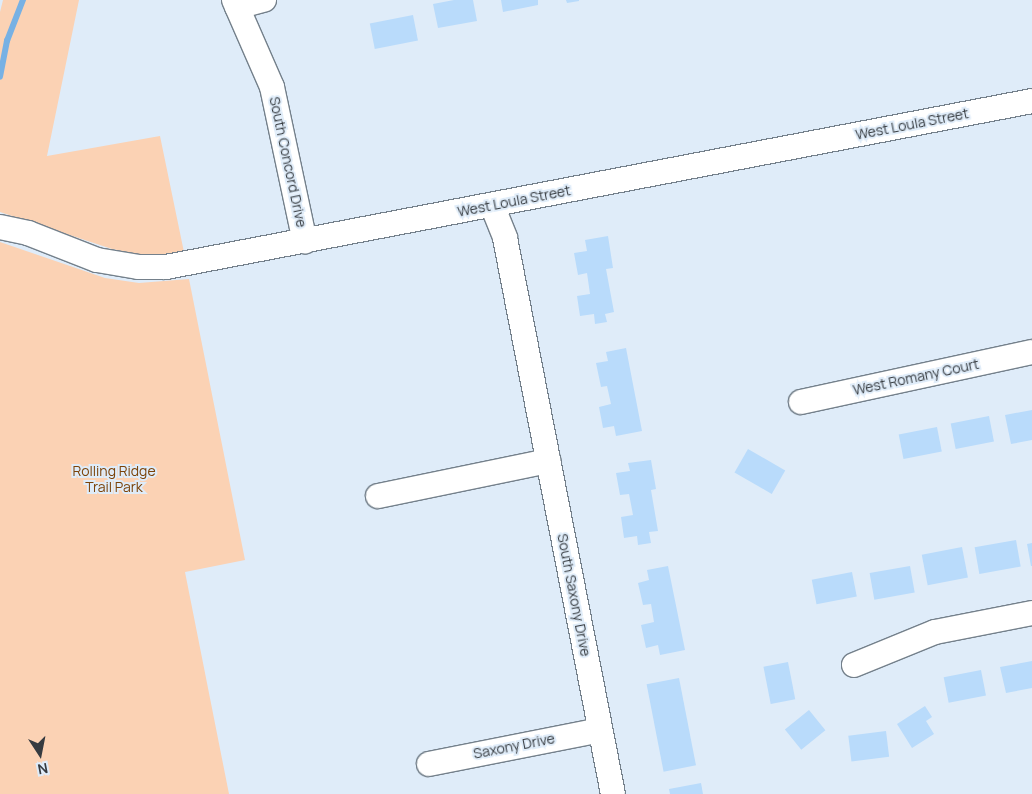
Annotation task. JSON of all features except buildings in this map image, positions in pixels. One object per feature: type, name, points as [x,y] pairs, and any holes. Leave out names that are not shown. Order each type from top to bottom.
[{"type":"street","points":[[236,3],[264,0]]},
{"type":"street","name":"South Concord Drive","points":[[236,3],[272,86],[305,242]]},
{"type":"street","name":"West Loula Street","points":[[0,227],[28,233],[97,260],[139,267],[205,262],[1032,101]]},
{"type":"street","name":"South Saxony Drive","points":[[492,205],[504,238],[613,794]]},
{"type":"street","name":"West Romany Court","points":[[801,402],[1032,352]]},
{"type":"street","points":[[378,496],[548,461]]},
{"type":"street","points":[[854,665],[935,632],[1032,613]]},
{"type":"street","name":"Saxony Drive","points":[[429,764],[600,730]]},
{"type":"green space","points":[[3,0],[79,0],[47,156],[160,136],[185,257],[146,256],[112,249],[0,212],[0,12]]},
{"type":"green space","name":"Rolling Ridge Trail Park","points":[[0,242],[105,278],[139,283],[189,279],[245,560],[185,572],[229,794],[0,794]]},
{"type":"waterway","points":[[0,77],[7,41],[23,0]]}]
